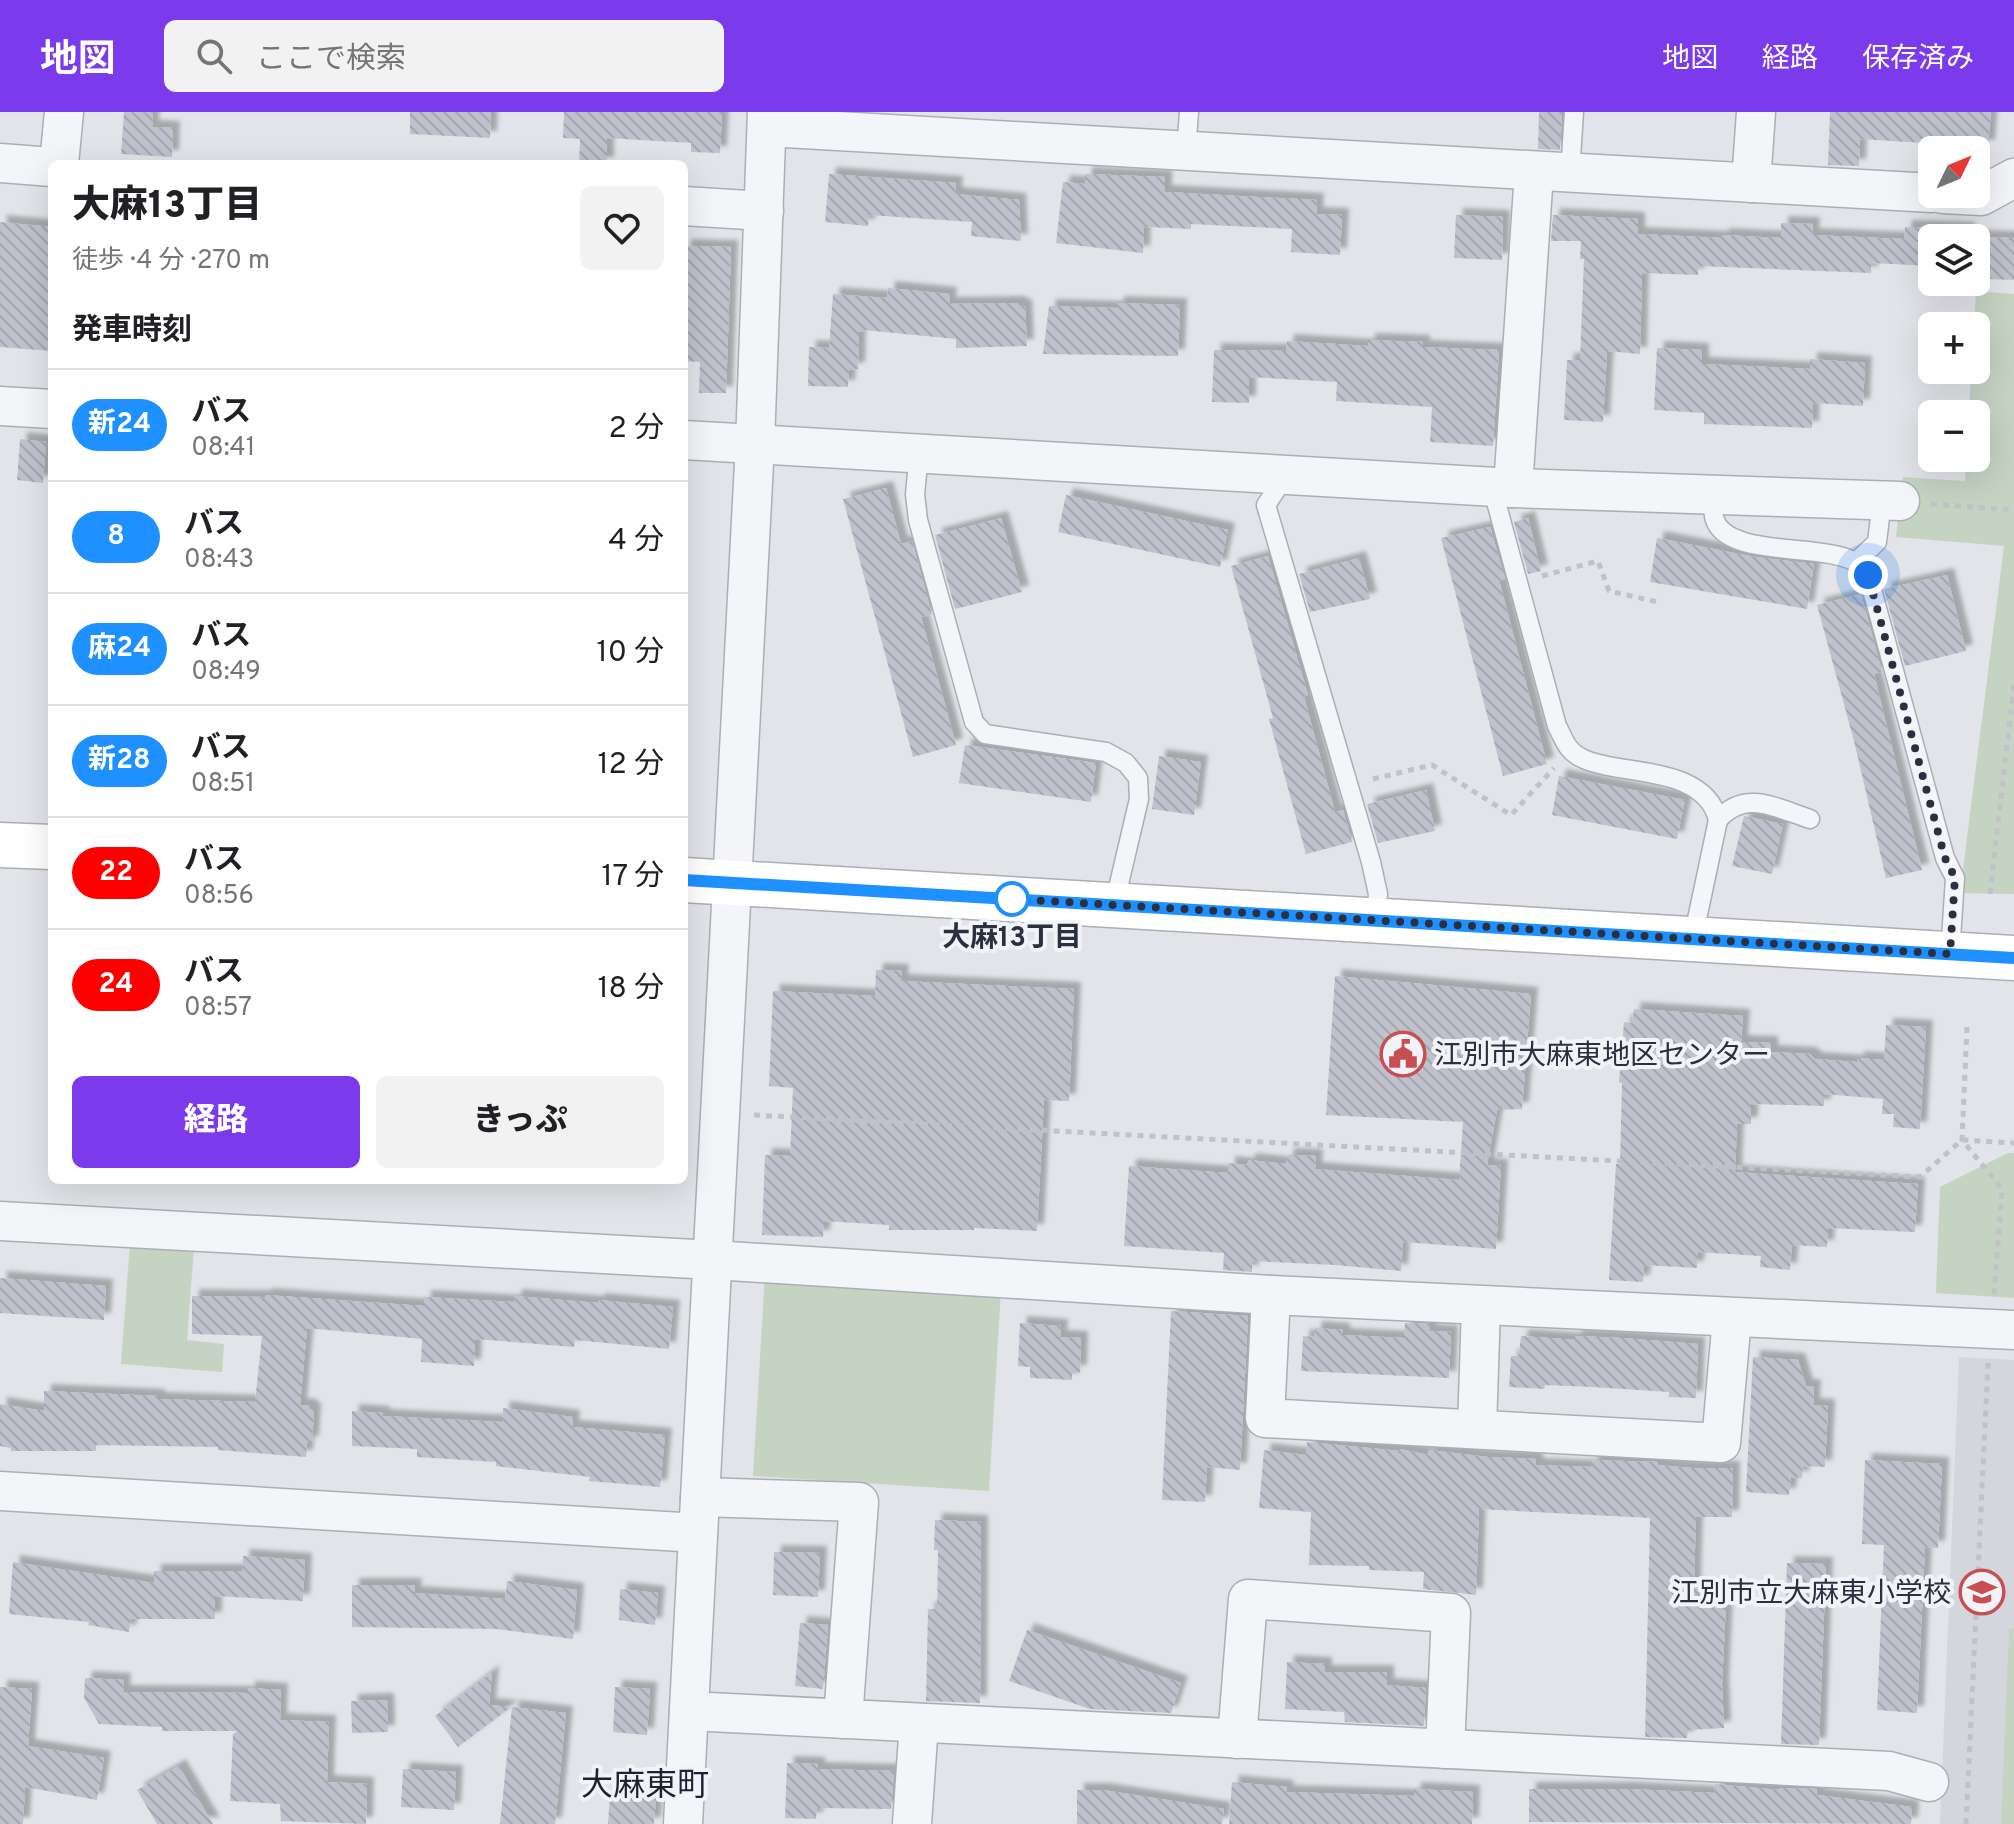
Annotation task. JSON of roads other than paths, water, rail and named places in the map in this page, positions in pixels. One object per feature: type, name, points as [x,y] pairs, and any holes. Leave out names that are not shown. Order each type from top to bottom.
[{"type":"main road","points":[[0,845],[48,847]]},
{"type":"main road","points":[[688,880],[2014,958]]},
{"type":"street","points":[[59,160],[64,112]]},
{"type":"street","points":[[1751,183],[1756,112]]},
{"type":"street","points":[[683,1824],[755,444],[767,120],[1186,151],[1918,192]]},
{"type":"street","points":[[0,163],[48,167]]},
{"type":"street","points":[[1502,488],[1552,172]]},
{"type":"street","points":[[1990,191],[2014,178]]},
{"type":"street","points":[[688,206],[764,211]]},
{"type":"street","points":[[0,406],[48,409]]},
{"type":"street","points":[[688,440],[1502,488],[1891,501]]},
{"type":"street","points":[[0,1221],[713,1260],[1271,1295],[1998,1331]]},
{"type":"street","points":[[1271,1295],[1265,1418],[1721,1443],[1732,1318]]},
{"type":"street","points":[[1477,1429],[1481,1306]]},
{"type":"street","points":[[0,1491],[699,1515],[859,1502],[843,1719]]},
{"type":"street","points":[[1237,1739],[1248,1599],[1451,1613],[1445,1749]]},
{"type":"street","points":[[689,1711],[1889,1771],[1929,1782]]},
{"type":"street","points":[[912,1824],[919,1723]]},
{"type":"lane","points":[[1186,151],[1189,112]]},
{"type":"lane","points":[[1552,172],[1574,112]]},
{"type":"lane","points":[[919,454],[915,494],[918,520],[974,722],[985,734],[1106,752],[1126,763],[1138,778],[1139,799],[1114,905]]},
{"type":"lane","points":[[1286,475],[1266,505],[1378,894],[1376,921]]},
{"type":"lane","points":[[1502,488],[1518,583],[1557,726],[1569,750],[1589,762],[1687,783],[1715,806],[1718,820],[1692,939]]},
{"type":"lane","points":[[1714,495],[1714,520],[1727,536],[1764,545],[1836,555],[1856,562],[1868,575],[1945,858],[1955,878],[1950,954]]},
{"type":"lane","points":[[1856,562],[1877,542],[1891,501]]},
{"type":"lane","points":[[1718,820],[1729,808],[1747,801],[1810,819]]},
{"type":"place","name":"大麻13丁目","points":[[1012,899]]},
{"type":"place","name":"江別市大麻東地区センター","points":[[1403,1054]]},
{"type":"place","name":"江別市立大麻東小学校","points":[[1982,1592]]},
{"type":"district","name":"大麻東町","points":[[645,1784]]}]
